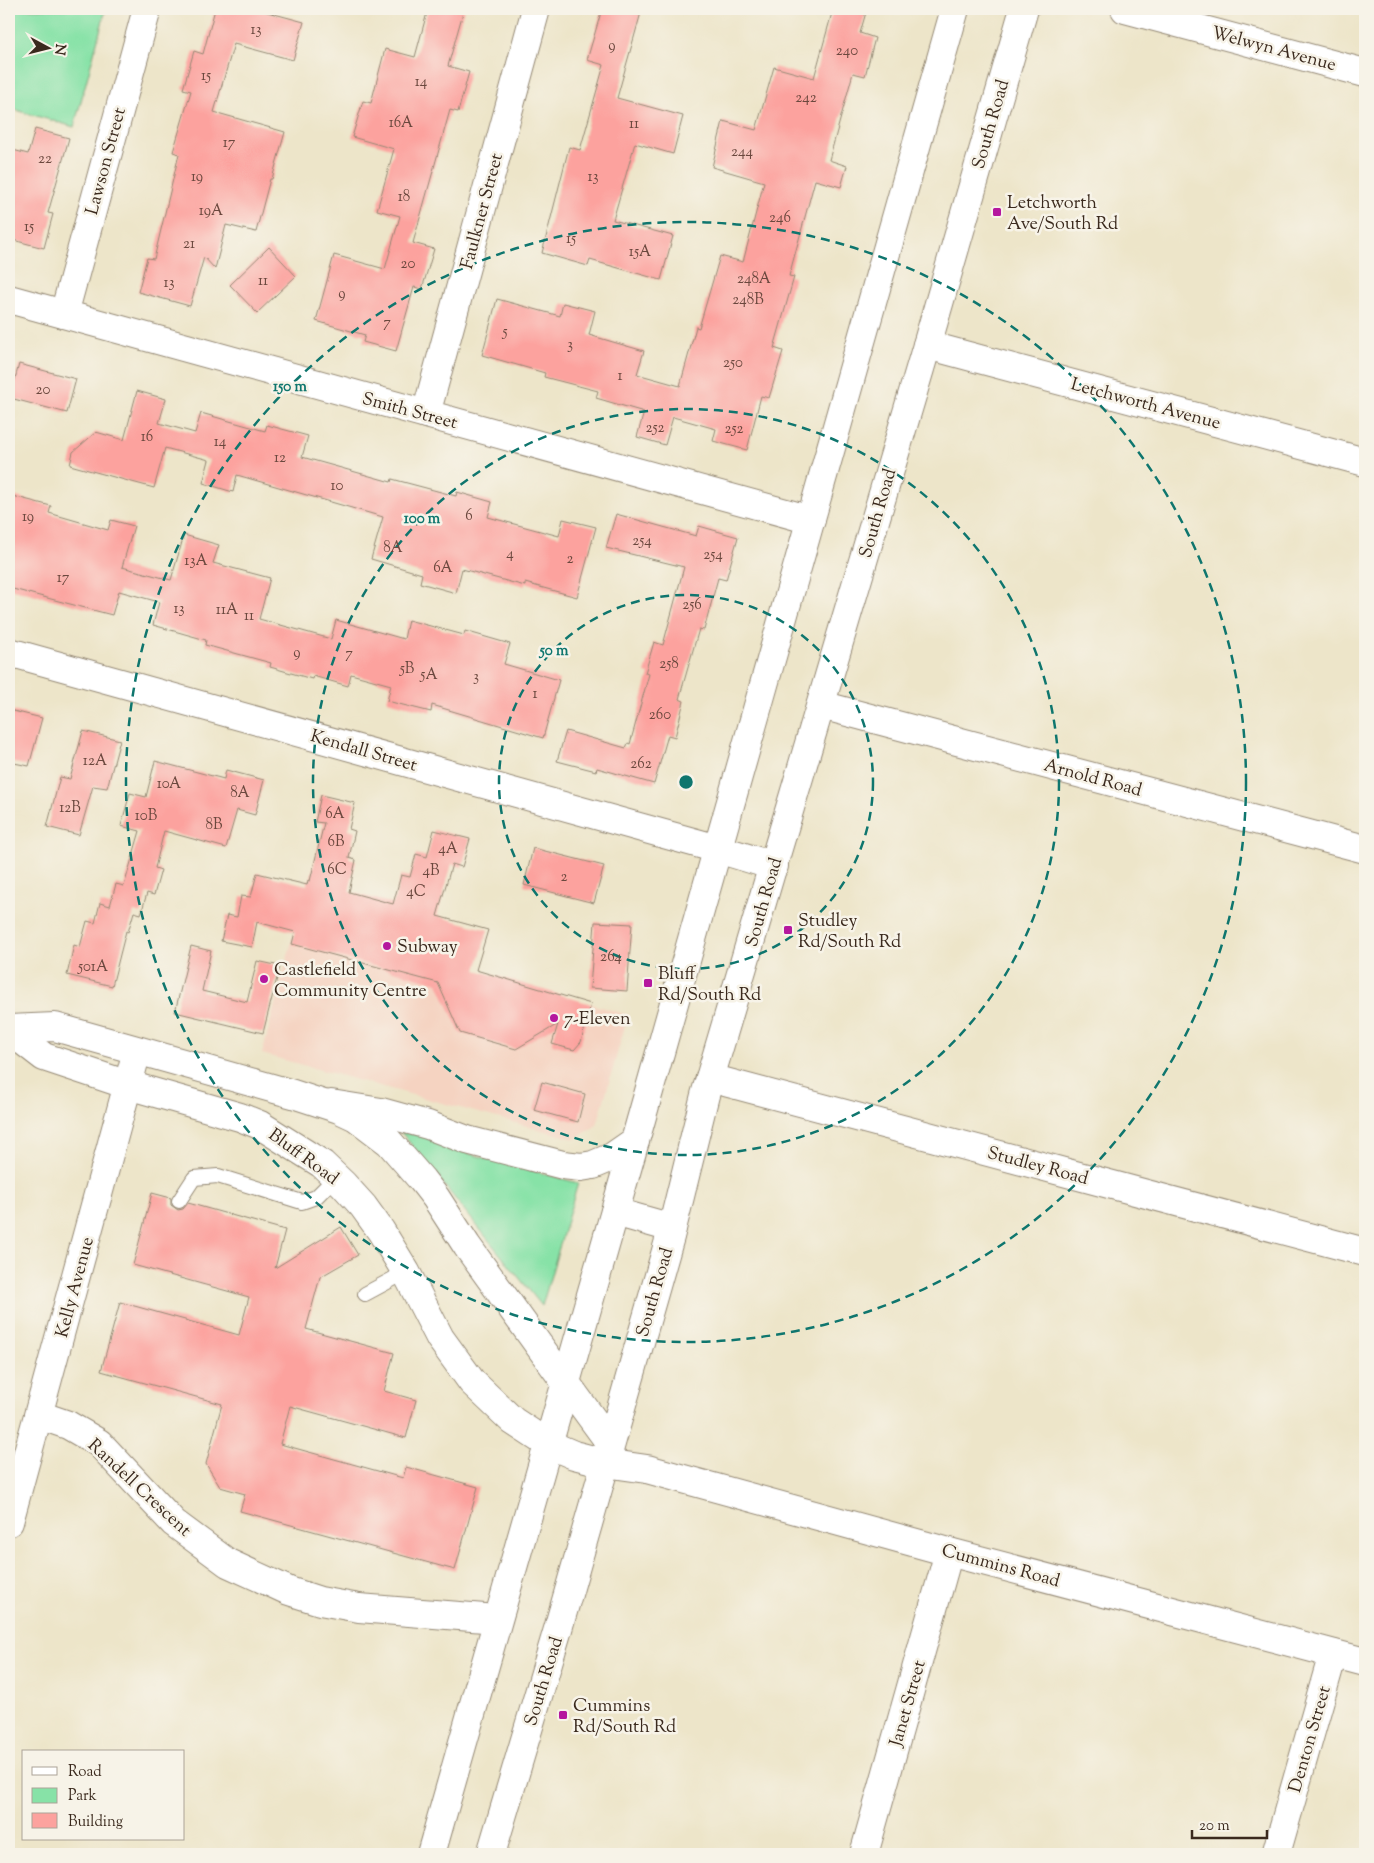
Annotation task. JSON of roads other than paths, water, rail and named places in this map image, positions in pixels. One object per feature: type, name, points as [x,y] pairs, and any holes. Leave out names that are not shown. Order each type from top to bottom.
[{"type":"main road","name":"Lawson Street","points":[[64,314],[147,9]]},
{"type":"main road","name":"Faulkner Street","points":[[426,414],[536,9]]},
{"type":"main road","points":[[431,1854],[812,520],[955,9]]},
{"type":"main road","name":"South Road","points":[[491,1854],[556,1638],[672,1228],[710,1078],[774,866],[1024,9]]},
{"type":"main road","name":"Welwyn Avenue","points":[[1125,9],[1365,72]]},
{"type":"main road","name":"Smith Street","points":[[9,299],[812,520]]},
{"type":"main road","name":"Letchworth Avenue","points":[[927,345],[1365,462]]},
{"type":"main road","name":"Kendall Street","points":[[9,652],[774,866]]},
{"type":"main road","name":"Arnold Road","points":[[821,705],[1365,848]]},
{"type":"main road","name":"Bluff Road","points":[[55,1027],[339,1109],[356,1117],[382,1135],[400,1153],[436,1198],[467,1246],[566,1383],[608,1453],[574,1455],[548,1444],[514,1421],[472,1382],[440,1338],[406,1272],[363,1206],[322,1164],[260,1125],[44,1057],[9,1030],[55,1027]]},
{"type":"main road","name":"Kelly Avenue","points":[[9,1522],[137,1051]]},
{"type":"main road","name":"Studley Road","points":[[710,1078],[1365,1252]]},
{"type":"main road","name":"Bluff Road","points":[[317,1102],[382,1112],[428,1125],[467,1140],[563,1166],[581,1167],[593,1165],[612,1157],[635,1141]]},
{"type":"main road","points":[[615,1212],[672,1228]]},
{"type":"main road","name":"Randell Crescent","points":[[39,1415],[68,1425],[99,1443],[174,1523],[228,1563],[289,1591],[359,1608],[497,1619]]},
{"type":"main road","name":"Cummins Road","points":[[608,1453],[637,1466],[949,1552],[1365,1662]]},
{"type":"main road","name":"Janet Street","points":[[864,1854],[949,1552]]},
{"type":"main road","name":"Denton Street","points":[[1276,1854],[1333,1654]]},
{"type":"lane","points":[[179,1201],[194,1178],[218,1176],[302,1202],[316,1197],[336,1177]]},
{"type":"lane","points":[[365,1294],[406,1272]]},
{"type":"place","name":"Letchworth Ave/South Rd","points":[[997,212]]},
{"type":"place","name":"Studley Rd/South Rd","points":[[788,930]]},
{"type":"place","name":"Subway","points":[[387,946]]},
{"type":"place","name":"Castlefield Community Centre","points":[[264,979]]},
{"type":"place","name":"Bluff Rd/South Rd","points":[[648,983]]},
{"type":"place","name":"7-Eleven","points":[[554,1018]]},
{"type":"place","name":"Cummins Rd/South Rd","points":[[563,1715]]}]
